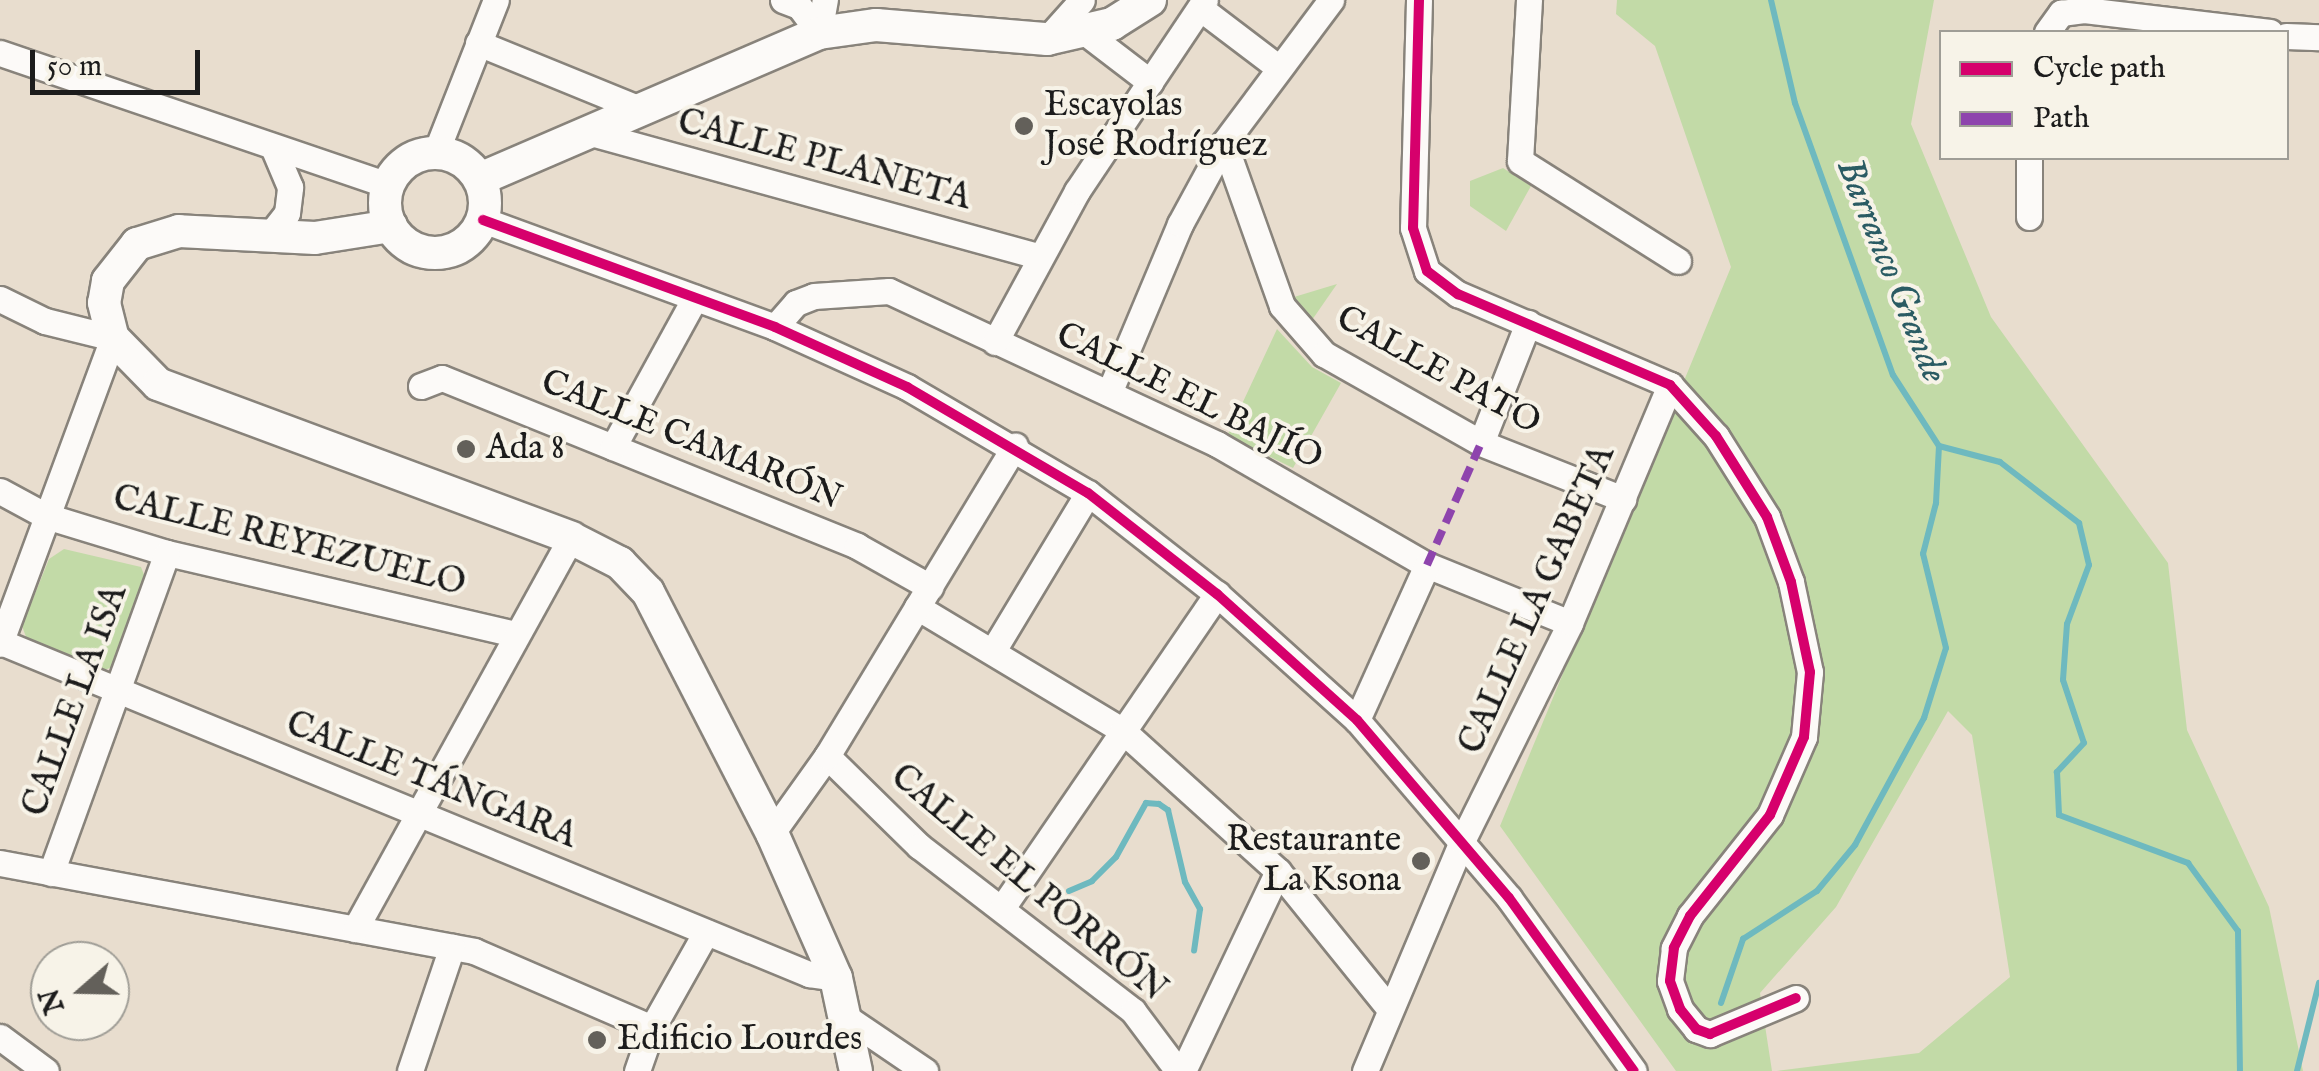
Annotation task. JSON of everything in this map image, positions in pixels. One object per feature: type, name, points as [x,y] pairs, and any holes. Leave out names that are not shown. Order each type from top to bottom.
[{"type":"main road","points":[[480,179],[819,33],[876,26],[1047,39],[1086,34],[1137,4]]},
{"type":"main road","points":[[436,152],[457,157],[480,179],[483,220],[468,241],[448,252],[406,244],[391,226],[388,185],[400,167],[436,152]]},
{"type":"main road","points":[[391,226],[315,238],[179,231],[136,244],[108,281],[104,303],[113,338],[158,384],[571,538],[620,563],[648,592],[772,833],[836,978],[850,1020],[856,1071]]},
{"type":"street","points":[[436,152],[496,0]]},
{"type":"street","points":[[783,0],[799,6],[819,33]]},
{"type":"street","points":[[819,33],[824,0]]},
{"type":"street","points":[[1047,39],[1082,0]]},
{"type":"street","points":[[1109,392],[1180,224],[1224,143],[1331,0]]},
{"type":"street","points":[[1419,0],[1418,254],[1427,271],[1458,294],[1670,385],[1716,436],[1767,517],[1791,582],[1810,672],[1804,736],[1770,816],[1690,916],[1674,948],[1670,981],[1680,1009],[1696,1029],[1710,1034],[1796,998]]},
{"type":"street","points":[[1529,0],[1520,162],[1678,261]]},
{"type":"street","points":[[995,342],[1038,256],[1202,4],[1279,68]]},
{"type":"street","points":[[2054,22],[2190,30]]},
{"type":"street","points":[[1086,34],[1150,82]]},
{"type":"street","points":[[478,43],[642,110]]},
{"type":"street","points":[[0,53],[388,185]]},
{"type":"street","name":"CALLE PLANETA","points":[[590,133],[1038,256]]},
{"type":"street","name":"CALLE PATO","points":[[1224,143],[1282,306],[1298,330],[1324,354],[1480,443],[1623,499]]},
{"type":"street","points":[[268,236],[287,213],[290,187],[273,148]]},
{"type":"street","points":[[2028,160],[2029,216]]},
{"type":"street","points":[[483,220],[775,327],[1016,446],[1088,493],[1216,594],[1356,720],[1462,840],[1634,1071]]},
{"type":"street","name":"CALLE EL BAJÍO","points":[[775,327],[796,303],[814,296],[889,291],[1109,392],[1290,482],[1428,565],[1570,623]]},
{"type":"street","points":[[0,298],[44,321],[113,338],[0,643]]},
{"type":"street","points":[[613,447],[694,298]]},
{"type":"street","points":[[1480,443],[1528,324]]},
{"type":"street","name":"CALLE CAMARÓN","points":[[421,386],[442,378],[857,546],[994,649],[1123,731],[1278,870],[1390,1008]]},
{"type":"street","name":"CALLE LA GABETA","points":[[1365,1071],[1462,840],[1570,623],[1670,385]]},
{"type":"street","points":[[772,833],[827,756],[1016,446]]},
{"type":"street","name":"CALLE REYEZUELO","points":[[0,491],[46,516],[167,553],[515,634]]},
{"type":"street","points":[[994,649],[1088,493]]},
{"type":"street","points":[[355,929],[571,538]]},
{"type":"street","name":"CALLE LA ISA","points":[[51,873],[167,553]]},
{"type":"street","points":[[1356,720],[1428,565]]},
{"type":"street","points":[[1002,908],[1216,594]]},
{"type":"street","name":"CALLE TÁNGARA","points":[[0,643],[809,974],[836,978]]},
{"type":"street","name":"CALLE EL PORRÓN","points":[[827,756],[919,846],[1133,1012],[1180,1071]]},
{"type":"street","points":[[0,863],[452,947],[652,1028]]},
{"type":"street","points":[[1180,1071],[1278,870]]},
{"type":"street","points":[[637,1071],[652,1028],[706,932]]},
{"type":"street","points":[[410,1071],[452,947]]},
{"type":"street","points":[[850,1020],[925,1071]]},
{"type":"street","points":[[0,1037],[46,1071]]},
{"type":"green space","points":[[1617,0],[1934,0],[1911,124],[1991,317],[2168,563],[2187,730],[2269,907],[2303,1071],[1777,1071],[1919,1053],[2010,977],[1972,735],[1948,711],[1836,907],[1760,993],[1772,1071],[1676,1071],[1500,826],[1731,267],[1655,46],[1616,14]]},
{"type":"green space","points":[[1503,168],[1531,186],[1506,231],[1470,206],[1470,181]]},
{"type":"green space","points":[[1337,284],[1312,320],[1294,297]]},
{"type":"green space","points":[[1277,329],[1312,367],[1341,383],[1293,468],[1227,436]]},
{"type":"green space","points":[[64,549],[141,567],[146,580],[113,667],[98,672],[29,645],[22,626],[49,559]]},
{"type":"waterway","name":"Barranco Grande","points":[[1771,0],[1795,103],[1893,375],[1939,446],[2000,462],[2079,523],[2089,565],[2067,624],[2063,680],[2084,743],[2057,772],[2059,815],[2188,863],[2238,931],[2240,1071]]},
{"type":"waterway","points":[[1721,1003],[1743,939],[1817,891],[1855,845],[1924,718],[1946,648],[1923,554],[1936,503],[1939,446]]},
{"type":"waterway","points":[[1069,891],[1092,881],[1116,857],[1146,803],[1159,804],[1168,810],[1185,882],[1200,909],[1194,951]]},
{"type":"waterway","points":[[2297,1071],[2319,983]]},
{"type":"marked path","points":[[1427,565],[1481,443]]},
{"type":"cycle path","points":[[1419,0],[1413,228],[1427,271],[1458,294],[1670,385],[1716,436],[1767,517],[1791,582],[1810,672],[1804,737],[1770,815],[1690,916],[1674,948],[1670,981],[1680,1009],[1696,1029],[1710,1034],[1796,998]]},
{"type":"cycle path","points":[[483,220],[775,327],[907,387],[1088,493],[1217,594],[1357,720],[1509,898],[1634,1071]]},
{"type":"place","name":"Escayolas José Rodríguez","points":[[1024,126]]},
{"type":"place","name":"Ada 8","points":[[466,449]]},
{"type":"place","name":"Restaurante La Ksona","points":[[1421,861]]},
{"type":"place","name":"Edificio Lourdes","points":[[597,1040]]}]
